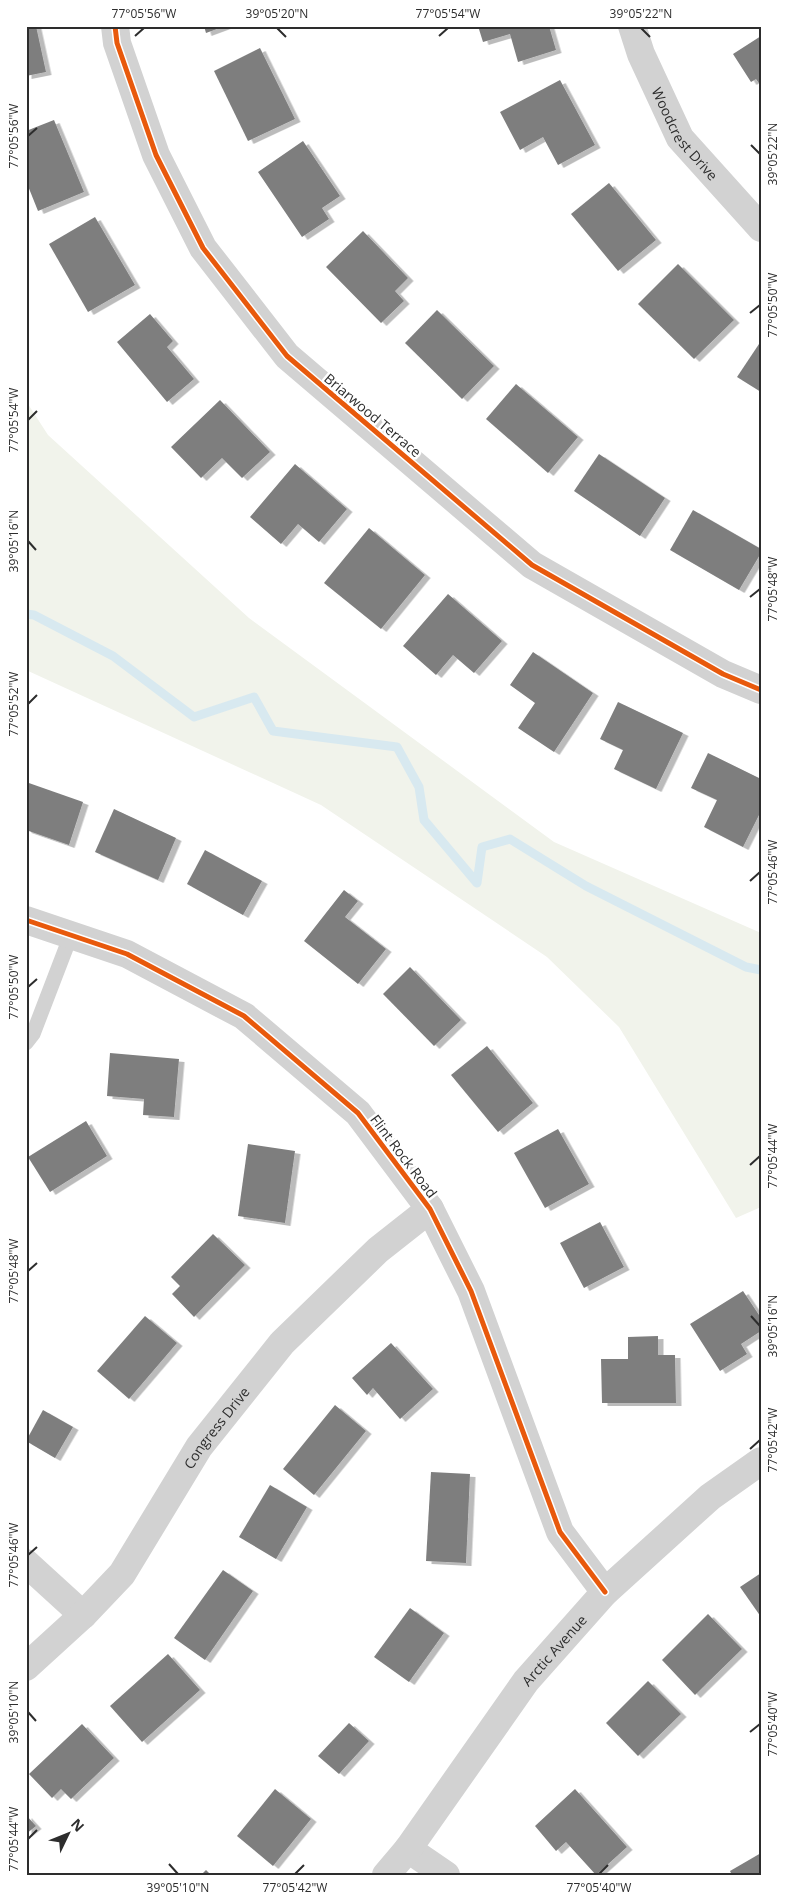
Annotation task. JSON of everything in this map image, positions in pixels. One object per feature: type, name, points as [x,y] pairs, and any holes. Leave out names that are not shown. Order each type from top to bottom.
[{"type":"street","name":"Briarwood Terrace","points":[[115,26],[118,43],[156,155],[203,248],[287,356],[532,565],[723,674],[761,690]]},
{"type":"street","name":"Woodcrest Drive","points":[[632,26],[640,54],[680,138],[761,228]]},
{"type":"street","name":"Flint Rock Road","points":[[26,920],[127,954],[244,1016],[358,1113],[430,1209],[471,1291],[560,1532],[604,1592]]},
{"type":"street","name":"Congress Drive","points":[[26,1667],[83,1615],[122,1574],[199,1447],[282,1343],[378,1250],[430,1209]]},
{"type":"street","name":"Arctic Avenue","points":[[386,1875],[408,1849],[526,1680],[604,1592],[710,1497],[761,1461]]},
{"type":"street","points":[[26,1563],[83,1615]]},
{"type":"street","points":[[408,1849],[446,1875]]},
{"type":"lane","points":[[26,1043],[33,1034],[71,935]]},
{"type":"shaded area","points":[[26,401],[48,435],[249,618],[554,842],[761,933],[761,1207],[736,1218],[619,1027],[547,957],[321,805],[26,670]]},
{"type":"building","points":[[26,26],[36,26],[46,72],[26,76]]},
{"type":"building","points":[[204,26],[225,26],[206,33]]},
{"type":"building","points":[[478,26],[549,26],[556,50],[518,62],[510,34],[483,42]]},
{"type":"building","points":[[761,36],[761,86],[756,79],[751,82],[733,54]]},
{"type":"building","points":[[260,48],[295,119],[248,141],[214,71]]},
{"type":"building","points":[[560,80],[595,145],[558,165],[543,137],[520,150],[500,112]]},
{"type":"building","points":[[54,120],[84,192],[38,211],[26,181],[26,131]]},
{"type":"building","points":[[303,141],[340,196],[322,208],[329,219],[302,237],[258,172]]},
{"type":"building","points":[[609,183],[656,240],[618,271],[571,214]]},
{"type":"building","points":[[95,217],[135,285],[88,312],[49,244]]},
{"type":"building","points":[[363,231],[408,278],[395,291],[404,301],[381,323],[326,267]]},
{"type":"building","points":[[678,264],[734,320],[694,359],[638,304]]},
{"type":"building","points":[[437,310],[494,366],[462,399],[405,343]]},
{"type":"building","points":[[150,314],[173,341],[167,347],[194,379],[167,402],[117,342]]},
{"type":"building","points":[[761,341],[761,392],[737,377]]},
{"type":"building","points":[[516,384],[578,437],[548,473],[486,419]]},
{"type":"building","points":[[220,400],[270,452],[242,478],[222,458],[201,478],[171,447]]},
{"type":"building","points":[[599,454],[665,498],[640,536],[574,491]]},
{"type":"building","points":[[295,464],[347,509],[319,542],[298,524],[281,544],[250,517]]},
{"type":"building","points":[[693,510],[761,549],[761,553],[739,590],[670,550]]},
{"type":"building","points":[[369,528],[425,575],[381,629],[324,583]]},
{"type":"building","points":[[448,594],[502,641],[474,673],[453,655],[436,675],[403,646]]},
{"type":"building","points":[[533,652],[593,693],[554,752],[518,728],[535,703],[510,685]]},
{"type":"building","points":[[618,702],[683,733],[656,789],[614,769],[623,750],[600,739]]},
{"type":"building","points":[[708,753],[761,779],[761,811],[743,847],[704,827],[717,800],[691,788]]},
{"type":"building","points":[[26,782],[83,802],[69,845],[26,830]]},
{"type":"building","points":[[114,809],[176,838],[158,880],[95,852]]},
{"type":"building","points":[[205,850],[262,881],[243,915],[187,884]]},
{"type":"building","points":[[344,890],[358,901],[345,917],[386,949],[358,984],[304,941]]},
{"type":"building","points":[[410,967],[461,1020],[434,1046],[383,994]]},
{"type":"building","points":[[487,1046],[533,1103],[498,1132],[451,1075]]},
{"type":"building","points":[[110,1053],[179,1059],[174,1117],[143,1115],[144,1099],[107,1096]]},
{"type":"building","points":[[86,1121],[107,1156],[50,1192],[28,1157]]},
{"type":"building","points":[[558,1129],[589,1184],[545,1208],[514,1153]]},
{"type":"building","points":[[248,1144],[295,1151],[285,1223],[238,1216]]},
{"type":"building","points":[[600,1222],[624,1267],[584,1288],[560,1243]]},
{"type":"building","points":[[213,1234],[245,1265],[194,1317],[172,1294],[180,1286],[171,1277]]},
{"type":"building","points":[[743,1291],[761,1318],[761,1331],[741,1344],[747,1354],[720,1371],[690,1324]]},
{"type":"building","points":[[145,1316],[177,1343],[129,1399],[97,1371]]},
{"type":"building","points":[[658,1336],[658,1355],[675,1355],[676,1403],[602,1403],[601,1359],[628,1359],[628,1337]]},
{"type":"building","points":[[391,1343],[433,1389],[400,1419],[373,1388],[367,1395],[352,1378]]},
{"type":"building","points":[[335,1405],[366,1431],[314,1495],[283,1469]]},
{"type":"building","points":[[43,1410],[73,1427],[55,1458],[26,1441]]},
{"type":"building","points":[[431,1472],[470,1474],[466,1563],[426,1561]]},
{"type":"building","points":[[270,1485],[307,1507],[276,1559],[239,1537]]},
{"type":"building","points":[[223,1570],[253,1591],[205,1660],[174,1638]]},
{"type":"building","points":[[761,1573],[761,1617],[740,1587]]},
{"type":"building","points":[[410,1608],[444,1633],[409,1682],[374,1657]]},
{"type":"building","points":[[708,1614],[742,1649],[695,1695],[662,1660]]},
{"type":"building","points":[[168,1654],[200,1690],[142,1742],[110,1706]]},
{"type":"building","points":[[648,1681],[681,1714],[638,1756],[606,1723]]},
{"type":"building","points":[[349,1723],[369,1741],[339,1774],[318,1756]]},
{"type":"building","points":[[82,1724],[114,1758],[71,1799],[61,1789],[52,1798],[29,1774]]},
{"type":"building","points":[[275,1789],[311,1819],[273,1866],[237,1836]]},
{"type":"building","points":[[575,1789],[627,1847],[596,1875],[566,1842],[556,1851],[535,1826]]},
{"type":"building","points":[[26,1815],[36,1826],[26,1834]]},
{"type":"building","points":[[761,1853],[761,1875],[732,1875],[730,1871]]},
{"type":"building","points":[[206,1870],[211,1875],[201,1875]]},
{"type":"waterway","points":[[26,614],[34,615],[113,656],[194,717],[254,697],[273,731],[397,747],[419,787],[424,820],[477,883],[482,847],[510,839],[586,886],[746,967],[761,970]]},
{"type":"cycle path","points":[[115,26],[117,43],[156,155],[203,248],[287,356],[532,565],[723,674],[761,690]]},
{"type":"cycle path","points":[[26,920],[127,954],[244,1016],[358,1113],[430,1209],[471,1291],[560,1532],[605,1592]]}]
